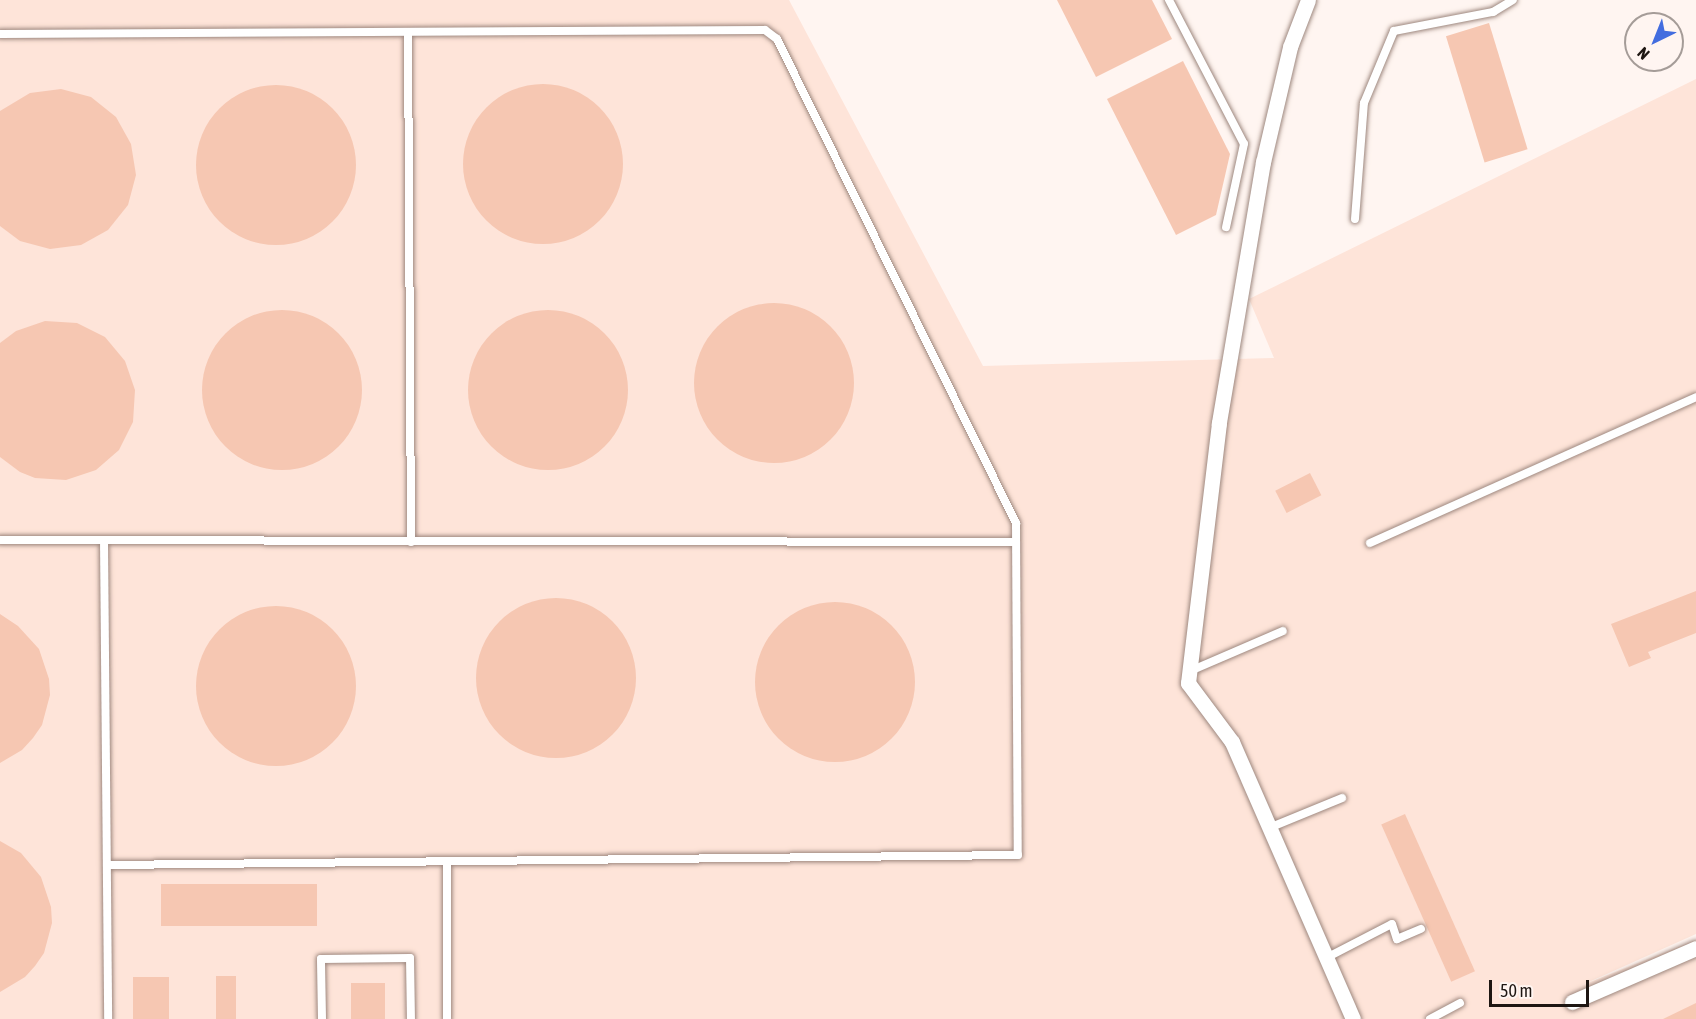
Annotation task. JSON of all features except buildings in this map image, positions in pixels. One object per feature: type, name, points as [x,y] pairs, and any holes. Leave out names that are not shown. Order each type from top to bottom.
[{"type":"street","points":[[1308,0],[1290,47],[1262,172],[1219,423],[1188,683],[1232,742],[1353,1019]]},
{"type":"street","points":[[1572,1002],[1696,948]]},
{"type":"lane","points":[[1169,0],[1244,144],[1227,227]]},
{"type":"lane","points":[[1354,219],[1364,103],[1394,31],[1493,12],[1513,0]]},
{"type":"lane","points":[[0,34],[765,30],[777,39],[1016,523],[1018,855],[108,865]]},
{"type":"lane","points":[[408,32],[411,542]]},
{"type":"lane","points":[[1370,543],[1696,397]]},
{"type":"lane","points":[[0,540],[1016,542]]},
{"type":"lane","points":[[104,540],[108,1019]]},
{"type":"lane","points":[[1190,671],[1283,631]]},
{"type":"lane","points":[[1269,828],[1342,798]]},
{"type":"lane","points":[[447,861],[447,1019]]},
{"type":"lane","points":[[1326,958],[1392,924],[1397,939],[1421,929]]},
{"type":"lane","points":[[322,1019],[321,959],[410,958],[411,1019]]},
{"type":"lane","points":[[1430,1019],[1460,1003]]},
{"type":"shaded area","points":[[0,0],[789,0],[983,366],[1274,358],[1249,299],[1696,79],[1696,934],[1580,986],[1696,940],[1696,1019],[0,1019]]}]
